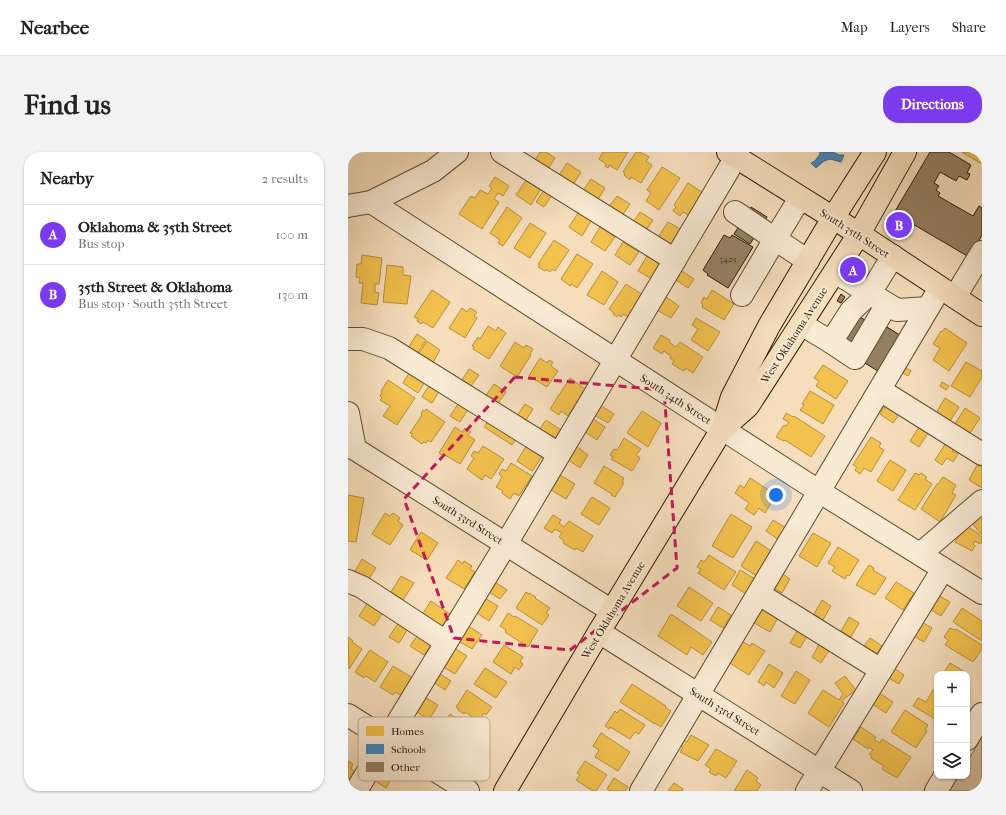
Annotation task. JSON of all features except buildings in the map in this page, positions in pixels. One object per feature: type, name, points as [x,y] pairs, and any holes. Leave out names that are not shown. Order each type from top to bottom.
[{"type":"main road","name":"West Oklahoma Avenue","points":[[505,791],[722,429],[732,397],[769,326],[833,218],[875,152]]},
{"type":"main road","name":"West Oklahoma Avenue","points":[[722,429],[748,406],[859,234],[905,152]]},
{"type":"main road","name":"South 35th Street","points":[[732,155],[859,234],[982,315]]},
{"type":"street","points":[[348,206],[371,202],[433,171],[457,152]]},
{"type":"street","points":[[502,152],[675,260]]},
{"type":"street","points":[[400,717],[616,360],[675,260],[732,155]]},
{"type":"street","points":[[742,295],[800,198]]},
{"type":"street","name":"South 34th Street","points":[[371,202],[820,492],[982,593]]},
{"type":"street","points":[[735,212],[808,261]]},
{"type":"street","points":[[641,791],[928,308],[948,293],[982,252]]},
{"type":"street","points":[[801,324],[855,358],[879,298],[893,256]]},
{"type":"street","points":[[835,272],[897,310],[928,308]]},
{"type":"street","points":[[831,342],[851,311],[879,298]]},
{"type":"street","points":[[348,339],[363,339],[389,348],[559,454]]},
{"type":"street","points":[[880,390],[982,454]]},
{"type":"street","name":"South 33rd Street","points":[[348,413],[352,450],[612,611]]},
{"type":"street","points":[[920,554],[982,501]]},
{"type":"street","points":[[807,791],[943,569]]},
{"type":"street","points":[[348,581],[362,587],[446,642]]},
{"type":"street","points":[[759,594],[881,670]]},
{"type":"street","name":"South 33rd Street","points":[[599,632],[851,791]]},
{"type":"street","points":[[970,734],[982,714]]},
{"type":"street","points":[[348,715],[358,721]]},
{"type":"street","points":[[936,791],[943,779]]},
{"type":"street","points":[[356,791],[362,781]]},
{"type":"street","points":[[452,781],[468,791]]},
{"type":"highlighted area","points":[[515,377],[664,390],[677,568],[570,650],[454,638],[404,499]]},
{"type":"shaded area","points":[[982,737],[982,791],[949,791],[957,779],[970,779],[970,757]]},
{"type":"place","name":"35th Street & Oklahoma","points":[[899,225]]},
{"type":"place","name":"Oklahoma & 35th Street","points":[[853,270]]}]
